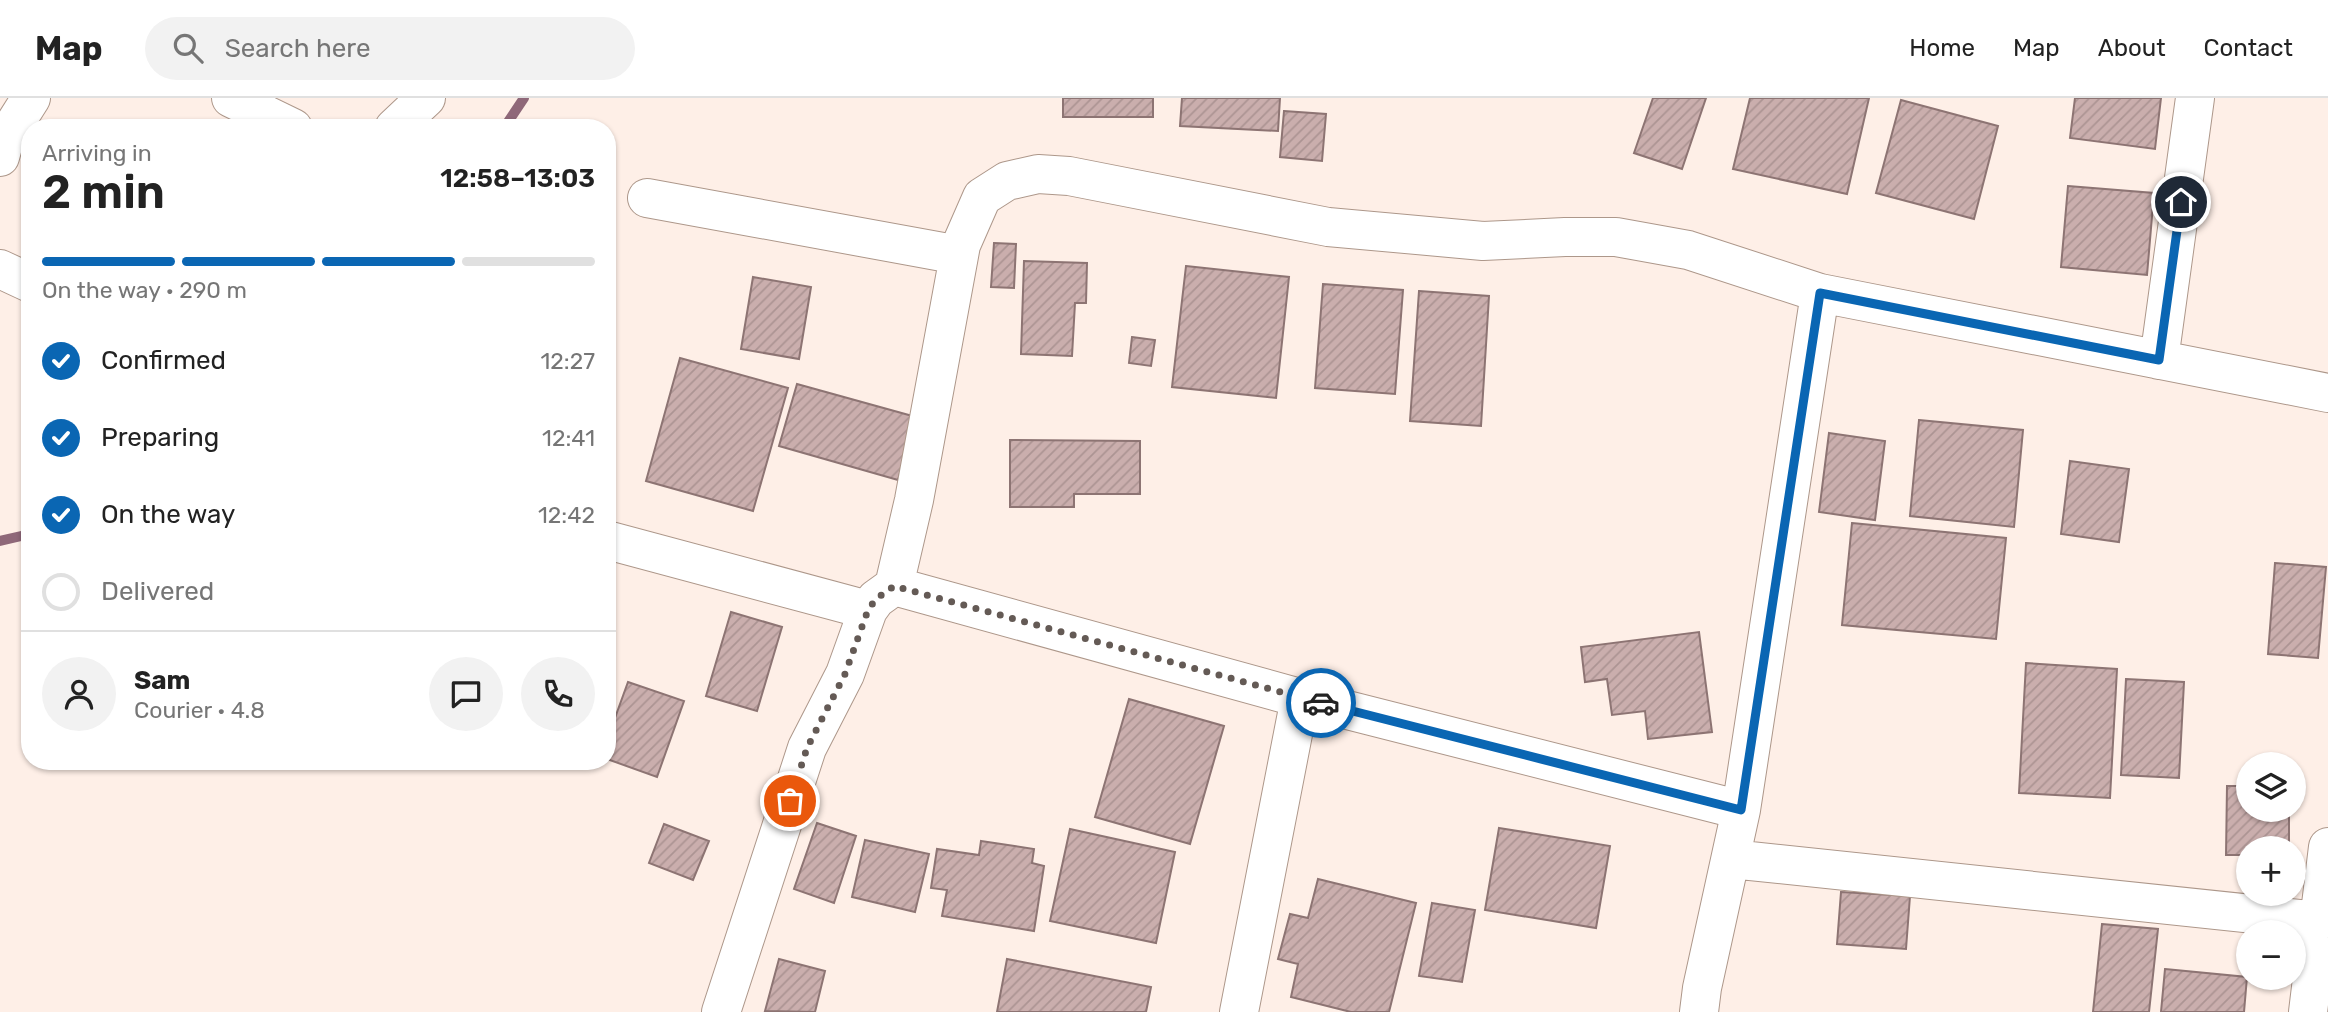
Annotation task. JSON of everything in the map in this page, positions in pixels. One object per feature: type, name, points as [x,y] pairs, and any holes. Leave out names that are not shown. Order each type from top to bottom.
[{"type":"street","points":[[0,157],[5,139],[31,98]]},
{"type":"street","points":[[232,98],[275,119]]},
{"type":"street","points":[[404,119],[426,98]]},
{"type":"street","points":[[2159,360],[2195,98]]},
{"type":"street","points":[[721,1012],[807,748],[881,598],[914,500],[961,245],[982,197],[1007,181],[1038,174],[1069,176],[1328,227],[1483,241],[1616,237],[1688,250],[1820,293],[2328,393]]},
{"type":"street","points":[[647,198],[959,255]]},
{"type":"street","points":[[0,269],[21,279]]},
{"type":"street","points":[[1699,1012],[1741,810],[1820,293]]},
{"type":"street","points":[[616,542],[881,598],[1300,698],[1741,810]]},
{"type":"street","points":[[1239,1012],[1300,698]]},
{"type":"street","points":[[2308,1012],[2328,847]]},
{"type":"street","points":[[1731,859],[2319,922]]},
{"type":"building","points":[[1063,98],[1153,98],[1153,117],[1063,117]]},
{"type":"building","points":[[1182,98],[1280,98],[1278,131],[1180,126]]},
{"type":"building","points":[[1653,98],[1706,98],[1682,169],[1634,153]]},
{"type":"building","points":[[1750,98],[1869,98],[1847,194],[1733,169]]},
{"type":"building","points":[[2075,98],[2161,98],[2155,149],[2070,138]]},
{"type":"building","points":[[1901,100],[1998,126],[1974,219],[1876,193]]},
{"type":"building","points":[[1284,111],[1326,114],[1322,161],[1280,157]]},
{"type":"building","points":[[2068,186],[2154,193],[2147,275],[2061,267]]},
{"type":"building","points":[[994,243],[1016,244],[1014,288],[991,287]]},
{"type":"building","points":[[1024,261],[1087,263],[1086,303],[1075,303],[1072,356],[1021,354]]},
{"type":"building","points":[[1186,266],[1289,277],[1276,398],[1172,387]]},
{"type":"building","points":[[753,277],[811,287],[799,359],[741,349]]},
{"type":"building","points":[[1323,284],[1403,290],[1395,394],[1315,388]]},
{"type":"building","points":[[1419,291],[1489,296],[1481,426],[1410,421]]},
{"type":"building","points":[[1132,337],[1155,340],[1151,366],[1129,363]]},
{"type":"building","points":[[680,358],[788,388],[753,511],[646,481]]},
{"type":"building","points":[[797,384],[916,417],[898,480],[779,446]]},
{"type":"building","points":[[1919,420],[2023,430],[2014,527],[1910,516]]},
{"type":"building","points":[[1829,433],[1885,441],[1875,520],[1819,512]]},
{"type":"building","points":[[1010,440],[1140,441],[1140,494],[1074,494],[1074,507],[1010,507]]},
{"type":"building","points":[[2070,461],[2129,469],[2119,542],[2061,534]]},
{"type":"building","points":[[1852,523],[2006,538],[1996,639],[1842,625]]},
{"type":"building","points":[[2275,563],[2326,567],[2318,658],[2268,654]]},
{"type":"building","points":[[731,612],[782,627],[757,711],[706,696]]},
{"type":"building","points":[[1699,632],[1712,732],[1648,739],[1645,711],[1612,715],[1607,679],[1585,682],[1581,647]]},
{"type":"building","points":[[2026,663],[2117,669],[2110,798],[2019,793]]},
{"type":"building","points":[[2126,679],[2184,682],[2179,778],[2121,775]]},
{"type":"building","points":[[628,682],[684,701],[657,777],[616,762],[616,715]]},
{"type":"building","points":[[1129,699],[1224,726],[1190,844],[1095,817]]},
{"type":"building","points":[[2227,786],[2236,786],[2236,822],[2289,822],[2289,836],[2236,836],[2236,855],[2226,855]]},
{"type":"building","points":[[817,823],[856,836],[834,903],[794,889]]},
{"type":"building","points":[[664,824],[709,841],[693,880],[649,863]]},
{"type":"building","points":[[1499,828],[1610,846],[1596,928],[1485,910]]},
{"type":"building","points":[[1070,829],[1175,852],[1156,943],[1050,921]]},
{"type":"building","points":[[865,840],[929,854],[915,912],[852,897]]},
{"type":"building","points":[[981,841],[1034,849],[1032,863],[1044,866],[1034,931],[942,916],[947,890],[931,888],[937,849],[979,855]]},
{"type":"building","points":[[1318,879],[1416,903],[1389,1012],[1351,1012],[1291,997],[1298,964],[1278,959],[1290,914],[1308,918]]},
{"type":"building","points":[[1841,892],[1910,896],[1906,949],[1837,944]]},
{"type":"building","points":[[1432,903],[1475,910],[1462,982],[1419,976]]},
{"type":"building","points":[[2102,924],[2158,929],[2149,1012],[2093,1012]]},
{"type":"building","points":[[779,959],[825,971],[815,1012],[765,1011]]},
{"type":"building","points":[[1007,959],[1151,987],[1146,1012],[997,1012]]},
{"type":"building","points":[[2165,969],[2236,976],[2236,990],[2246,990],[2244,1012],[2161,1012]]},
{"type":"waterway","points":[[510,119],[524,98]]},
{"type":"waterway","points":[[0,541],[21,536]]},
{"type":"way so far","points":[[790,801],[807,748],[845,674],[868,610],[876,599],[894,586],[1321,703]]},
{"type":"route","points":[[1321,703],[1741,810],[1820,293],[2159,360],[2181,202]]}]
